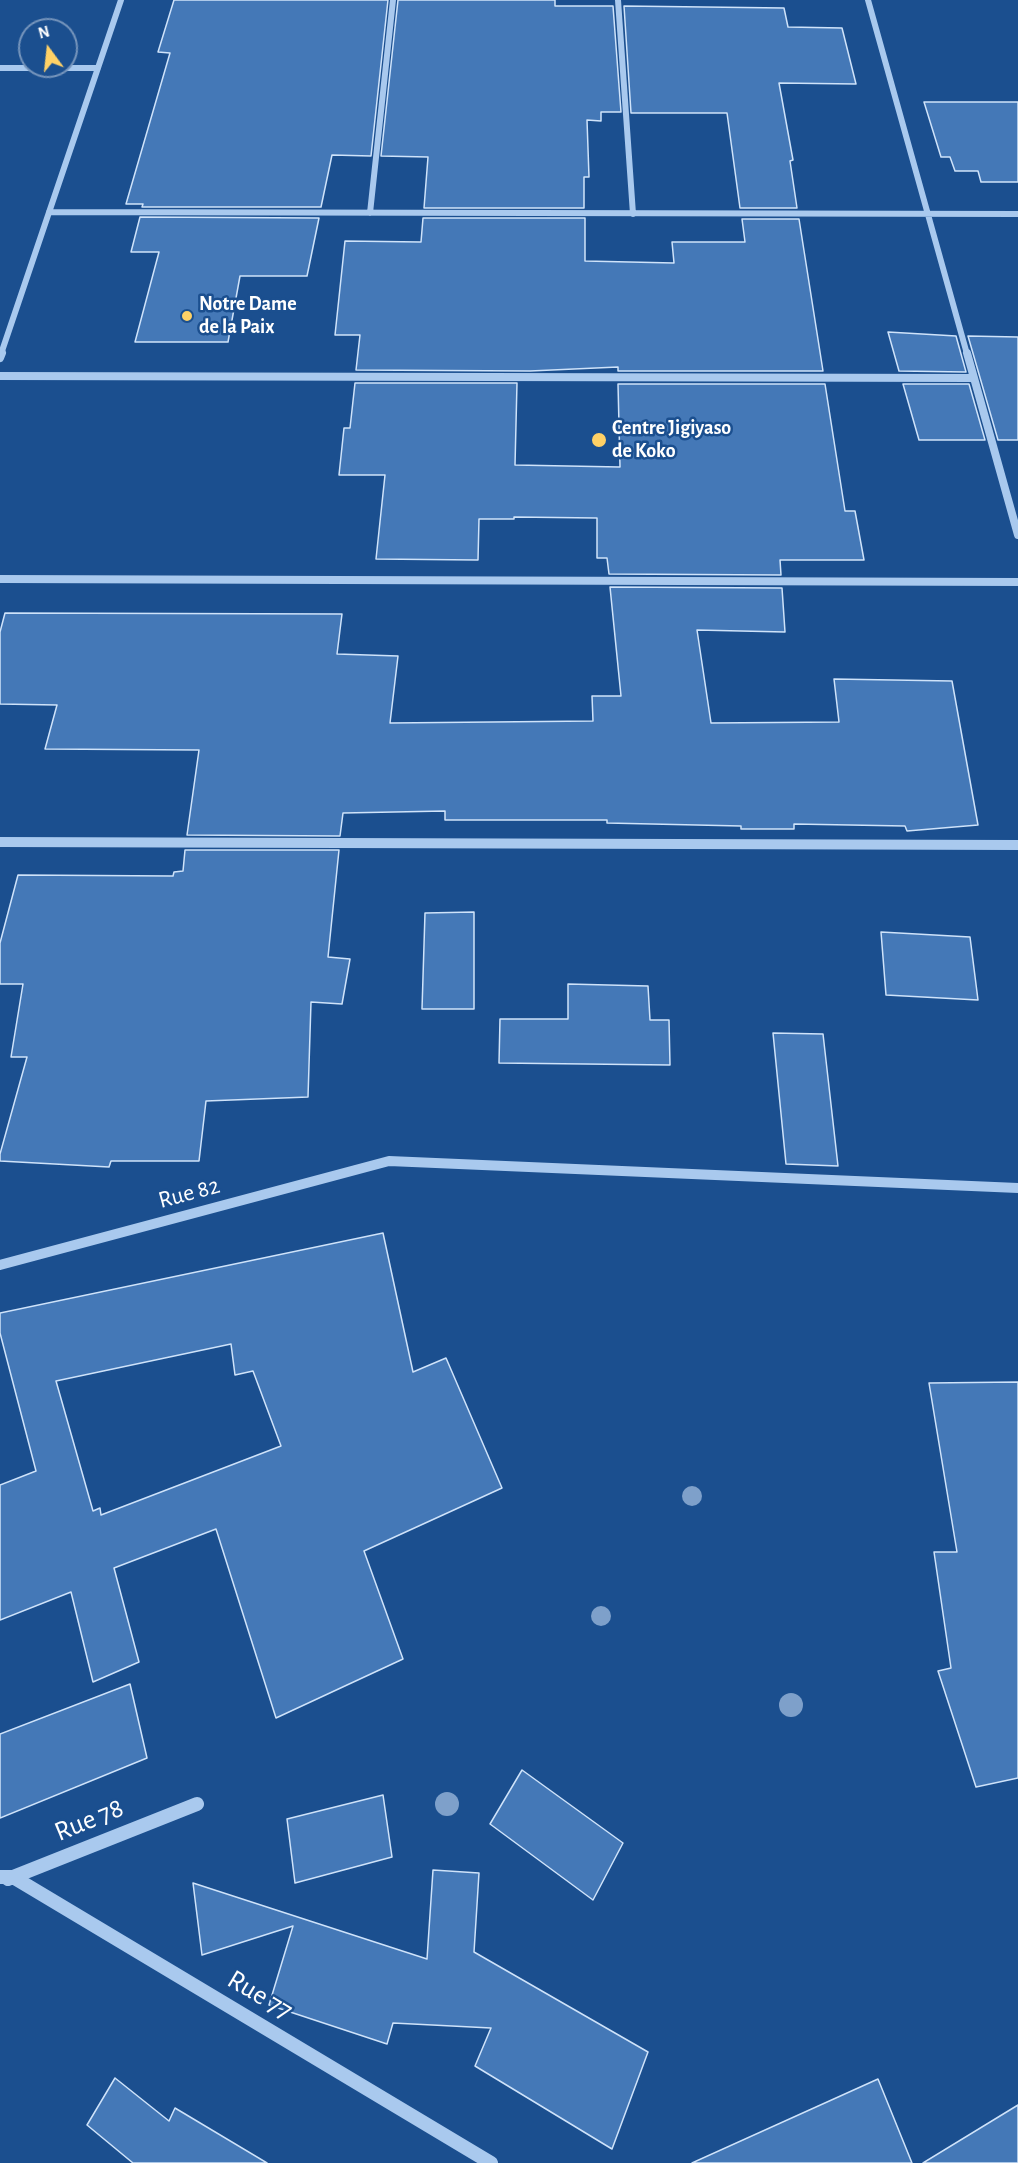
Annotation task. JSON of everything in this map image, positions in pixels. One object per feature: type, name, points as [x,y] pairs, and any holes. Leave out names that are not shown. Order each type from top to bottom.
[{"type":"street","points":[[0,358],[121,0]]},
{"type":"street","points":[[370,213],[393,0]]},
{"type":"street","points":[[618,0],[633,214]]},
{"type":"street","points":[[868,0],[1018,535]]},
{"type":"street","points":[[0,68],[98,68]]},
{"type":"street","points":[[49,212],[1018,214]]},
{"type":"street","points":[[0,375],[974,378]]},
{"type":"street","points":[[0,579],[1018,582]]},
{"type":"street","points":[[0,842],[1018,845]]},
{"type":"street","name":"Rue 82","points":[[0,1265],[389,1161],[1018,1188]]},
{"type":"street","name":"Rue 78","points":[[4,1879],[197,1804]]},
{"type":"street","name":"Rue 77","points":[[4,1879],[491,2163]]},
{"type":"building","points":[[174,0],[388,0],[371,156],[332,155],[321,207],[142,207],[143,204],[126,204],[170,53],[158,52]]},
{"type":"building","points":[[398,0],[555,0],[555,6],[613,6],[621,112],[601,112],[601,121],[587,120],[589,177],[584,177],[584,208],[424,208],[428,157],[381,156]]},
{"type":"building","points":[[624,6],[784,8],[788,27],[842,28],[856,84],[779,83],[793,160],[790,161],[797,208],[740,208],[727,113],[631,113]]},
{"type":"building","points":[[924,102],[1018,102],[1018,182],[981,182],[978,171],[955,171],[950,157],[941,157]]},
{"type":"building","points":[[140,217],[319,218],[307,276],[240,276],[228,342],[135,342],[159,252],[131,252]]},
{"type":"building","points":[[423,218],[585,218],[585,261],[674,263],[672,242],[745,242],[742,219],[799,219],[823,371],[618,371],[618,367],[530,371],[356,370],[360,335],[335,335],[345,241],[421,242]]},
{"type":"building","points":[[888,332],[956,336],[966,372],[899,371]]},
{"type":"building","points":[[968,336],[1018,337],[1018,440],[998,440]]},
{"type":"building","points":[[355,383],[517,383],[515,465],[620,467],[618,384],[825,384],[845,511],[855,511],[864,560],[780,560],[781,575],[609,574],[607,558],[597,558],[597,518],[514,517],[514,519],[479,519],[478,560],[376,559],[385,475],[339,475],[344,428],[350,428]]},
{"type":"building","points":[[903,384],[969,384],[985,440],[919,440]]},
{"type":"building","points":[[610,587],[782,588],[785,632],[697,630],[711,723],[839,722],[834,679],[952,681],[978,825],[907,831],[905,826],[794,824],[794,829],[741,829],[741,826],[607,823],[607,820],[445,820],[445,811],[343,813],[340,836],[187,835],[199,750],[45,749],[57,705],[0,704],[0,632],[5,613],[342,614],[337,654],[398,656],[390,723],[593,721],[592,696],[621,696]]},
{"type":"building","points":[[185,850],[339,850],[328,957],[350,959],[342,1004],[311,1002],[308,1097],[206,1101],[199,1161],[111,1161],[109,1167],[0,1161],[27,1057],[11,1057],[23,984],[0,984],[0,943],[18,875],[173,876],[174,872],[183,871]]},
{"type":"building","points":[[474,912],[474,1009],[422,1009],[425,913]]},
{"type":"building","points":[[881,932],[970,937],[978,1000],[886,995]]},
{"type":"building","points":[[568,984],[648,986],[650,1020],[669,1020],[670,1065],[499,1063],[500,1019],[568,1019]]},
{"type":"building","points":[[773,1033],[823,1034],[838,1166],[786,1164]]},
{"type":"building","points":[[383,1233],[413,1372],[446,1358],[502,1488],[364,1551],[403,1659],[276,1718],[216,1529],[114,1568],[139,1662],[93,1682],[71,1592],[0,1620],[0,1485],[36,1471],[0,1333],[0,1313]],"holes":[[[231,1344],[235,1375],[253,1371],[281,1446],[101,1515],[100,1508],[93,1511],[56,1381]]]},
{"type":"building","points":[[1018,1382],[1018,1778],[976,1787],[938,1671],[951,1668],[934,1552],[957,1552],[929,1383]]},
{"type":"building","points":[[130,1684],[147,1758],[0,1818],[0,1734]]},
{"type":"building","points":[[522,1770],[623,1843],[593,1900],[490,1824]]},
{"type":"building","points":[[383,1795],[392,1857],[295,1883],[287,1819]]},
{"type":"building","points":[[433,1870],[479,1873],[474,1952],[648,2052],[612,2149],[475,2066],[491,2028],[393,2023],[387,2044],[269,2005],[293,1926],[202,1955],[193,1883],[427,1959]]},
{"type":"building","points":[[115,2078],[169,2121],[175,2108],[267,2163],[133,2163],[87,2125]]},
{"type":"building","points":[[878,2079],[912,2163],[692,2163]]},
{"type":"building","points":[[1018,2105],[1018,2163],[923,2163]]},
{"type":"place","name":"Notre Dame de la Paix","points":[[187,316]]},
{"type":"place","name":"Centre Jigiyaso de Koko","points":[[599,440]]}]
